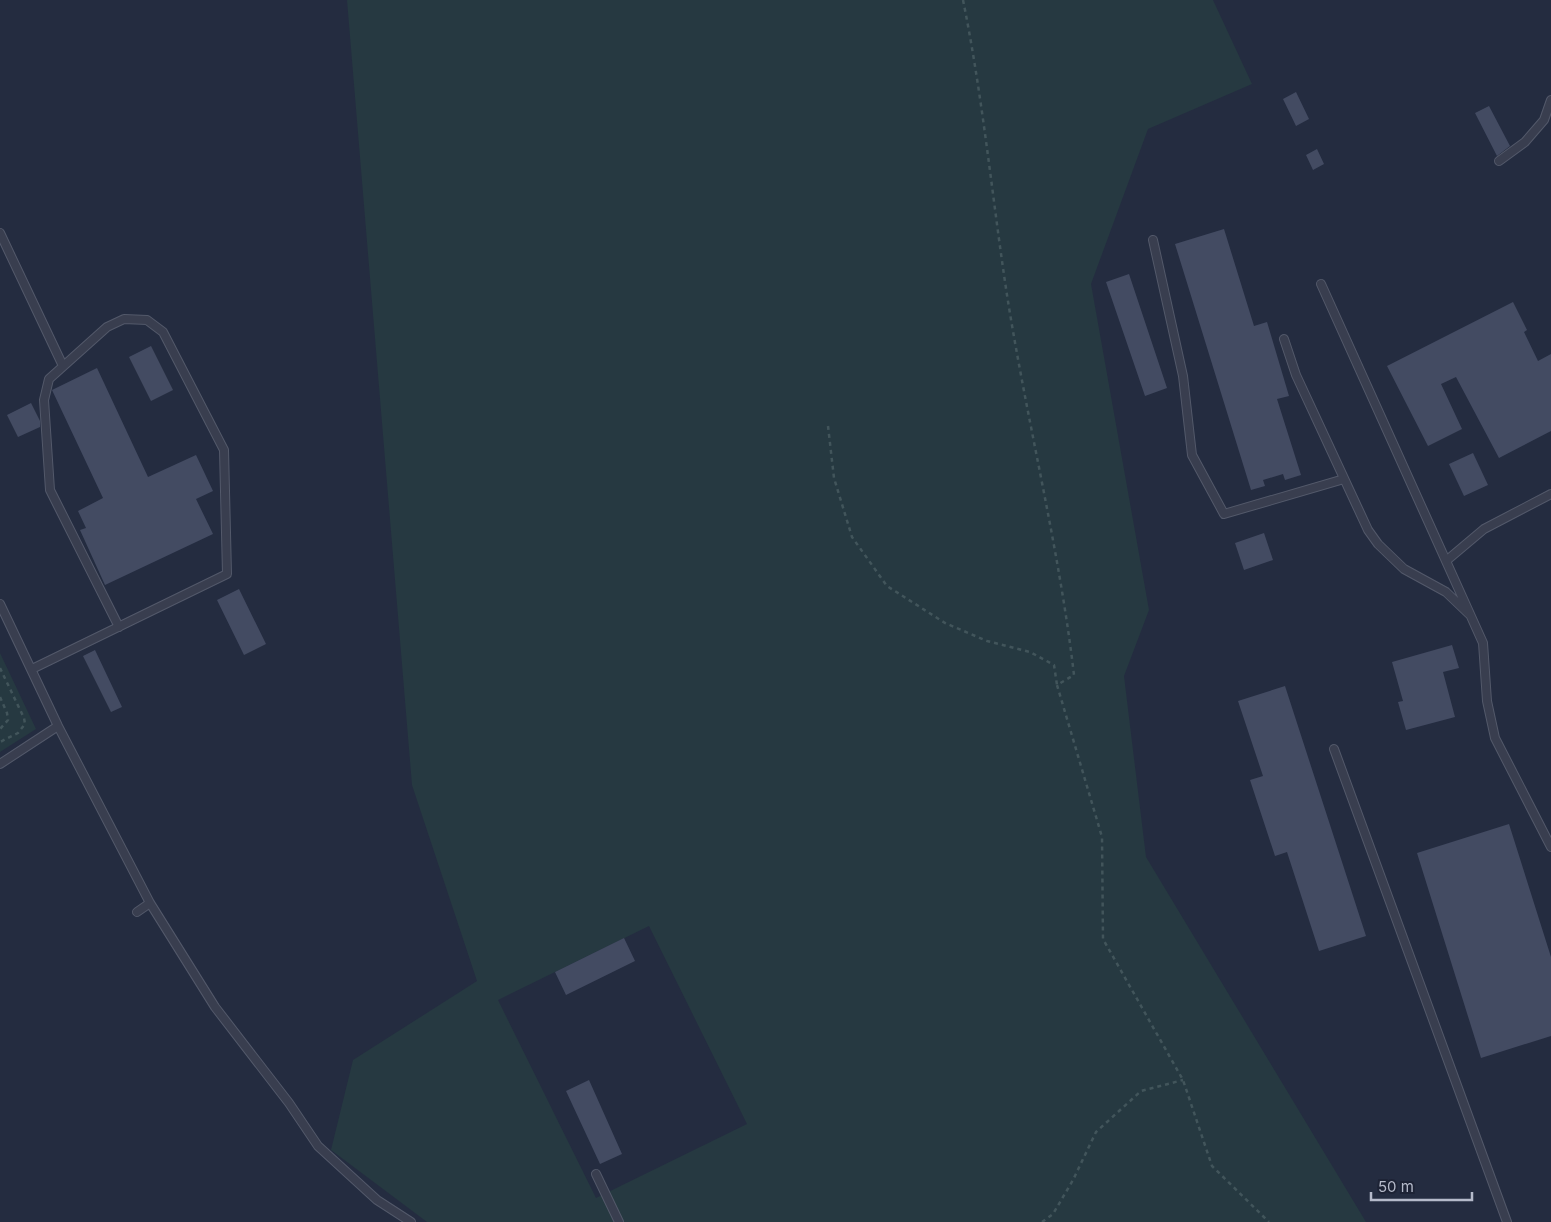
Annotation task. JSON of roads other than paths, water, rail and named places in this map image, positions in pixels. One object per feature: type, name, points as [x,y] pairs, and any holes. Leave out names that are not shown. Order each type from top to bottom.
[{"type":"lane","points":[[1499,161],[1525,142],[1544,120],[1551,100]]},
{"type":"lane","points":[[0,233],[63,366]]},
{"type":"lane","points":[[1153,240],[1184,376],[1192,455],[1224,514],[1344,479]]},
{"type":"lane","points":[[1321,284],[1483,643],[1487,701],[1495,738],[1551,847]]},
{"type":"lane","points":[[32,669],[227,574],[224,450],[163,332],[147,320],[124,319],[107,327],[49,379],[44,400],[50,490],[119,626]]},
{"type":"lane","points":[[1284,339],[1296,375],[1368,530],[1378,544],[1404,568],[1446,592],[1472,618]]},
{"type":"lane","points":[[1446,561],[1484,530],[1551,494]]},
{"type":"lane","points":[[0,604],[58,726],[150,904],[215,1007],[318,1146],[377,1200],[410,1222]]},
{"type":"lane","points":[[0,764],[58,726]]},
{"type":"lane","points":[[1334,749],[1507,1222]]},
{"type":"lane","points":[[137,912],[150,904]]},
{"type":"lane","points":[[596,1174],[619,1222]]}]
